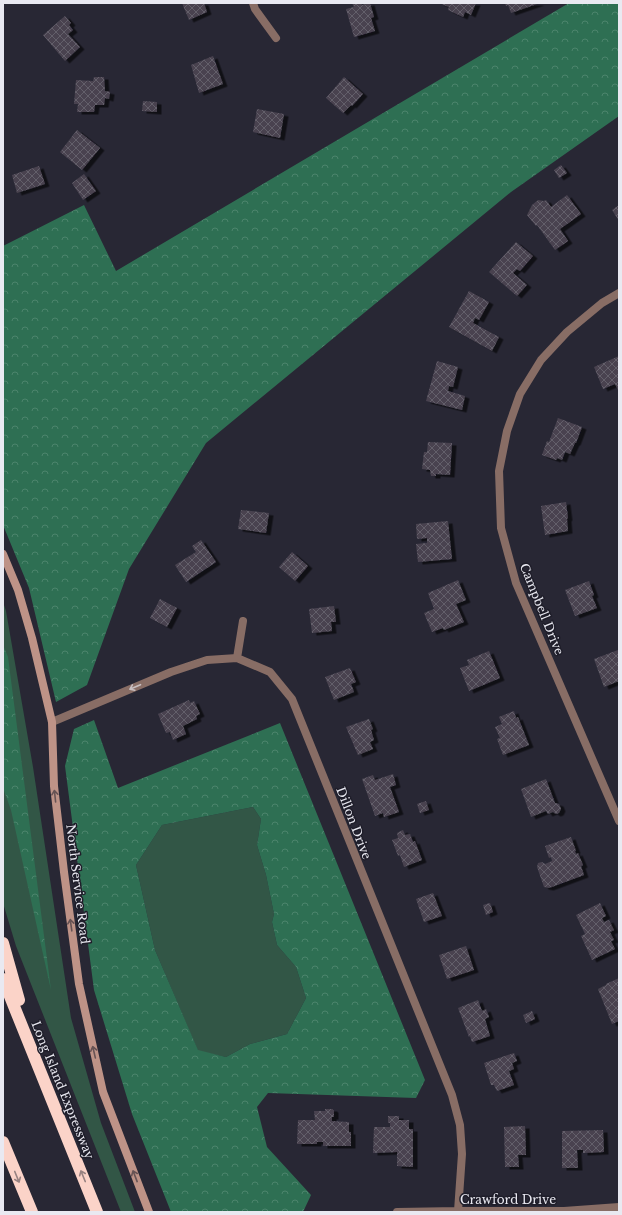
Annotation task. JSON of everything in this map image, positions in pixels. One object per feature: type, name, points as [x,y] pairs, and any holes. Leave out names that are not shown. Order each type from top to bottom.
[{"type":"highway","points":[[3,943],[34,1057]]},
{"type":"highway","name":"Long Island Expressway","points":[[3,979],[97,1212]]},
{"type":"highway","points":[[3,1142],[32,1212]]},
{"type":"main road","name":"North Service Road","points":[[3,554],[18,590],[32,638],[52,722],[54,786],[79,984],[103,1092],[149,1212]]},
{"type":"street","points":[[253,3],[255,9],[276,38]]},
{"type":"street","name":"Campbell Drive","points":[[619,293],[602,303],[567,332],[542,360],[520,394],[507,431],[499,471],[501,528],[516,583],[619,821]]},
{"type":"street","points":[[236,658],[243,620]]},
{"type":"street","name":"Dillon Drive","points":[[52,722],[171,672],[207,660],[236,658],[270,672],[292,699],[452,1095],[460,1125],[462,1154],[458,1210]]},
{"type":"street","name":"Crawford Drive","points":[[397,1212],[458,1210],[564,1211],[619,1207]]},
{"type":"green space","points":[[569,3],[619,3],[619,116],[511,192],[206,443],[129,569],[87,685],[56,702],[29,588],[3,525],[3,246],[84,205],[116,271]]},
{"type":"green space","points":[[3,602],[6,611],[33,767],[71,1018],[101,1123],[135,1212],[121,1212],[16,946],[3,903]]},
{"type":"green space","points":[[3,645],[8,657],[51,990],[11,810],[3,788]]},
{"type":"green space","points":[[94,720],[118,788],[280,723],[425,1080],[416,1098],[268,1093],[257,1107],[267,1147],[311,1195],[303,1212],[171,1212],[132,1114],[94,990],[65,766],[74,729]],"holes":[[[253,807],[261,819],[257,845],[266,875],[274,914],[272,922],[277,945],[296,967],[306,998],[287,1034],[250,1044],[226,1057],[198,1050],[155,950],[136,865],[162,825]]]},
{"type":"green space","points":[[253,807],[261,819],[257,845],[266,875],[274,914],[272,922],[277,945],[296,967],[306,998],[287,1034],[250,1044],[226,1057],[198,1051],[155,950],[136,865],[162,825]]},
{"type":"building","points":[[182,3],[204,3],[207,12],[189,20]]},
{"type":"building","points":[[352,3],[361,3],[362,5],[370,3],[374,17],[371,18],[375,31],[354,37],[346,9],[354,7]]},
{"type":"building","points":[[439,3],[476,3],[471,15],[465,12],[463,17],[448,10],[449,7]]},
{"type":"building","points":[[505,3],[540,3],[511,13],[508,5],[506,6]]},
{"type":"building","points":[[65,16],[71,23],[69,25],[73,30],[68,34],[80,47],[65,61],[43,35]]},
{"type":"building","points":[[213,56],[223,84],[199,93],[191,65]]},
{"type":"building","points":[[94,77],[104,77],[105,91],[110,92],[109,99],[105,98],[104,105],[95,105],[94,112],[77,112],[78,104],[74,104],[76,80],[93,81]]},
{"type":"building","points":[[344,77],[363,94],[343,113],[326,98]]},
{"type":"building","points":[[143,101],[157,102],[157,112],[142,111]]},
{"type":"building","points":[[257,109],[284,114],[280,138],[253,132]]},
{"type":"building","points":[[77,130],[100,148],[82,170],[60,152]]},
{"type":"building","points":[[561,165],[567,173],[559,178],[554,170]]},
{"type":"building","points":[[39,166],[45,184],[17,193],[12,175]]},
{"type":"building","points":[[84,174],[96,191],[83,200],[72,183]]},
{"type":"building","points":[[567,195],[581,214],[560,229],[568,241],[555,250],[537,225],[536,226],[527,215],[532,205],[538,200],[546,200],[551,207]]},
{"type":"building","points":[[619,205],[619,221],[612,210]]},
{"type":"building","points":[[516,242],[533,256],[520,271],[517,269],[513,273],[527,285],[517,296],[489,272]]},
{"type":"building","points":[[469,291],[489,302],[479,320],[475,318],[473,323],[499,337],[492,351],[449,327]]},
{"type":"building","points":[[619,356],[619,392],[615,384],[603,389],[594,367]]},
{"type":"building","points":[[437,361],[458,367],[453,387],[449,386],[448,391],[465,396],[462,410],[426,401]]},
{"type":"building","points":[[558,418],[582,427],[570,454],[565,452],[562,460],[557,458],[556,460],[542,455],[547,441],[549,442]]},
{"type":"building","points":[[428,442],[452,443],[450,475],[436,474],[436,476],[431,476],[430,470],[422,469],[424,452],[427,452]]},
{"type":"building","points":[[566,502],[568,531],[545,535],[541,506]]},
{"type":"building","points":[[241,510],[269,513],[266,533],[238,529]]},
{"type":"building","points":[[448,521],[452,559],[418,562],[416,544],[427,543],[427,538],[417,539],[416,524]]},
{"type":"building","points":[[201,540],[216,562],[186,582],[175,565],[196,552],[192,546]]},
{"type":"building","points":[[292,552],[308,566],[295,581],[279,567]]},
{"type":"building","points":[[458,580],[466,600],[456,604],[464,622],[444,630],[443,628],[432,632],[424,613],[434,609],[428,593]]},
{"type":"building","points":[[589,581],[594,595],[592,596],[597,608],[575,616],[565,590]]},
{"type":"building","points":[[160,599],[177,608],[167,627],[150,618]]},
{"type":"building","points":[[334,606],[336,622],[331,622],[332,631],[312,633],[309,609]]},
{"type":"building","points":[[618,650],[619,681],[604,687],[594,659]]},
{"type":"building","points":[[489,651],[500,678],[469,691],[460,668],[469,665],[467,660]]},
{"type":"building","points":[[350,668],[356,682],[351,684],[354,692],[334,700],[325,677]]},
{"type":"building","points":[[189,700],[190,703],[194,701],[200,714],[196,716],[197,719],[183,726],[186,734],[173,740],[170,732],[166,733],[158,714]]},
{"type":"building","points":[[514,711],[516,718],[518,717],[529,745],[503,755],[497,739],[500,738],[495,727],[502,724],[499,717]]},
{"type":"building","points":[[369,719],[373,729],[371,730],[374,740],[370,742],[373,749],[358,755],[346,727]]},
{"type":"building","points":[[393,774],[396,785],[390,787],[399,812],[384,817],[383,813],[375,816],[362,779],[373,775],[375,780]]},
{"type":"building","points":[[546,779],[555,803],[559,804],[561,809],[559,813],[556,814],[553,812],[548,814],[546,811],[531,817],[521,789]]},
{"type":"building","points":[[426,801],[429,810],[420,813],[417,804]]},
{"type":"building","points":[[403,830],[405,835],[410,834],[413,842],[415,841],[422,860],[404,867],[400,855],[398,856],[392,840],[398,838],[397,833]]},
{"type":"building","points":[[571,837],[576,854],[578,853],[583,865],[581,866],[584,875],[549,888],[544,887],[537,867],[538,863],[542,862],[545,864],[552,861],[551,857],[549,858],[545,846]]},
{"type":"building","points":[[433,893],[442,916],[424,922],[416,899]]},
{"type":"building","points":[[490,903],[493,912],[486,915],[483,905]]},
{"type":"building","points":[[600,903],[606,916],[602,918],[604,922],[609,920],[614,930],[610,932],[614,940],[611,941],[615,949],[592,960],[581,936],[585,934],[576,915]]},
{"type":"building","points":[[466,946],[474,970],[447,979],[439,955]]},
{"type":"building","points":[[619,978],[619,1021],[612,1024],[598,989]]},
{"type":"building","points":[[478,1000],[482,1011],[486,1009],[489,1017],[485,1019],[490,1036],[472,1042],[458,1008]]},
{"type":"building","points":[[532,1011],[535,1019],[526,1023],[523,1015]]},
{"type":"building","points":[[514,1053],[517,1061],[512,1063],[514,1069],[509,1071],[514,1085],[497,1091],[494,1085],[491,1085],[484,1063]]},
{"type":"building","points":[[325,1109],[334,1110],[334,1117],[332,1117],[332,1121],[349,1122],[351,1146],[323,1146],[323,1142],[317,1142],[317,1144],[297,1144],[298,1120],[315,1120],[314,1111],[325,1111]]},
{"type":"building","points":[[388,1116],[399,1116],[399,1120],[409,1120],[409,1129],[413,1129],[413,1167],[397,1166],[397,1152],[373,1153],[374,1127],[390,1127],[390,1123],[388,1123]]},
{"type":"building","points":[[525,1126],[526,1155],[518,1155],[519,1167],[505,1167],[504,1127]]},
{"type":"building","points":[[603,1130],[604,1152],[583,1153],[583,1150],[577,1150],[578,1168],[562,1168],[562,1131]]}]
